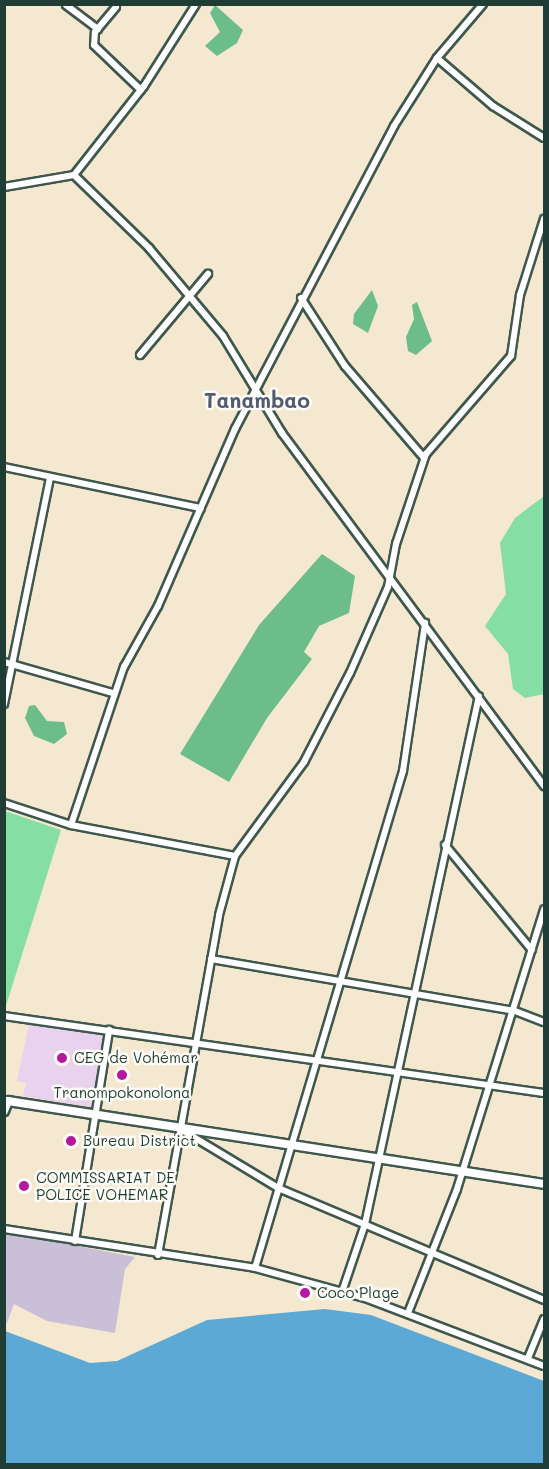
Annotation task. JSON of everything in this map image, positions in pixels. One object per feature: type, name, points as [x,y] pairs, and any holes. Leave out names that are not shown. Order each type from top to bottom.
[{"type":"street","points":[[5,186],[74,175],[141,90],[196,4]]},
{"type":"street","points":[[71,825],[113,693],[301,298],[436,58],[483,4]]},
{"type":"street","points":[[66,5],[98,29]]},
{"type":"street","points":[[116,7],[98,29],[94,45],[141,90]]},
{"type":"street","points":[[436,58],[493,106],[544,138]]},
{"type":"street","points":[[74,175],[126,223],[223,336],[257,392],[544,786]]},
{"type":"street","points":[[158,1254],[198,1044],[211,959],[235,856],[304,762],[350,673],[388,587],[388,573],[424,458],[511,356],[520,295],[544,219]]},
{"type":"street","points":[[140,355],[191,301],[208,274]]},
{"type":"street","points":[[301,298],[345,366],[424,458]]},
{"type":"street","points":[[4,467],[201,508]]},
{"type":"street","points":[[4,704],[50,478]]},
{"type":"street","points":[[255,1268],[293,1144],[314,1060],[341,983],[403,771],[425,623]]},
{"type":"street","points":[[4,662],[113,693]]},
{"type":"street","points":[[342,1292],[365,1224],[479,696]]},
{"type":"street","points":[[4,803],[71,825],[235,856]]},
{"type":"street","points":[[445,845],[532,950]]},
{"type":"street","points":[[408,1313],[491,1085],[544,909]]},
{"type":"street","points":[[211,959],[341,983],[416,992],[515,1011],[544,1022]]},
{"type":"street","points":[[4,1016],[544,1093]]},
{"type":"street","points":[[75,1241],[98,1114],[109,1030]]},
{"type":"street","points":[[4,1111],[6,1101],[98,1114],[182,1130],[293,1144],[544,1184]]},
{"type":"street","points":[[182,1130],[278,1188],[544,1300]]},
{"type":"street","points":[[4,1229],[255,1268],[408,1313],[544,1366]]},
{"type":"street","points":[[528,1358],[544,1319]]},
{"type":"shaded area","name":"CEG de Vohémar","points":[[29,1024],[105,1035],[93,1108],[23,1096],[26,1083],[17,1081]]},
{"type":"shaded area","points":[[5,1232],[135,1257],[125,1269],[115,1333],[47,1321],[14,1304],[5,1328]]},
{"type":"green space","points":[[215,5],[243,30],[237,43],[217,56],[205,46],[220,32],[210,13]]},
{"type":"green space","points":[[372,290],[378,306],[368,333],[353,324],[354,314]]},
{"type":"green space","points":[[417,302],[432,341],[416,355],[408,351],[406,337],[414,319],[412,305]]},
{"type":"green space","points":[[544,496],[544,694],[525,698],[513,689],[508,654],[485,626],[506,594],[500,543],[515,518]]},
{"type":"green space","points":[[322,554],[355,576],[349,613],[319,626],[304,652],[312,659],[267,718],[229,782],[180,754],[259,625]]},
{"type":"green space","points":[[35,705],[47,721],[64,722],[67,734],[54,744],[34,736],[25,718],[29,706]]},
{"type":"green space","points":[[4,811],[61,830],[5,1009]]},
{"type":"water","points":[[325,1309],[371,1315],[544,1381],[544,1464],[5,1464],[5,1331],[90,1363],[117,1361],[207,1320]]},
{"type":"place","name":"CEG de Vohémar","points":[[62,1058]]},
{"type":"place","name":"Tranompokonolona","points":[[122,1075]]},
{"type":"place","name":"Bureau District","points":[[71,1141]]},
{"type":"place","name":"COMMISSARIAT DE POLICE VOHEMAR","points":[[24,1186]]},
{"type":"place","name":"Coco Plage","points":[[305,1293]]},
{"type":"district","name":"Tanambao","points":[[257,400]]}]
